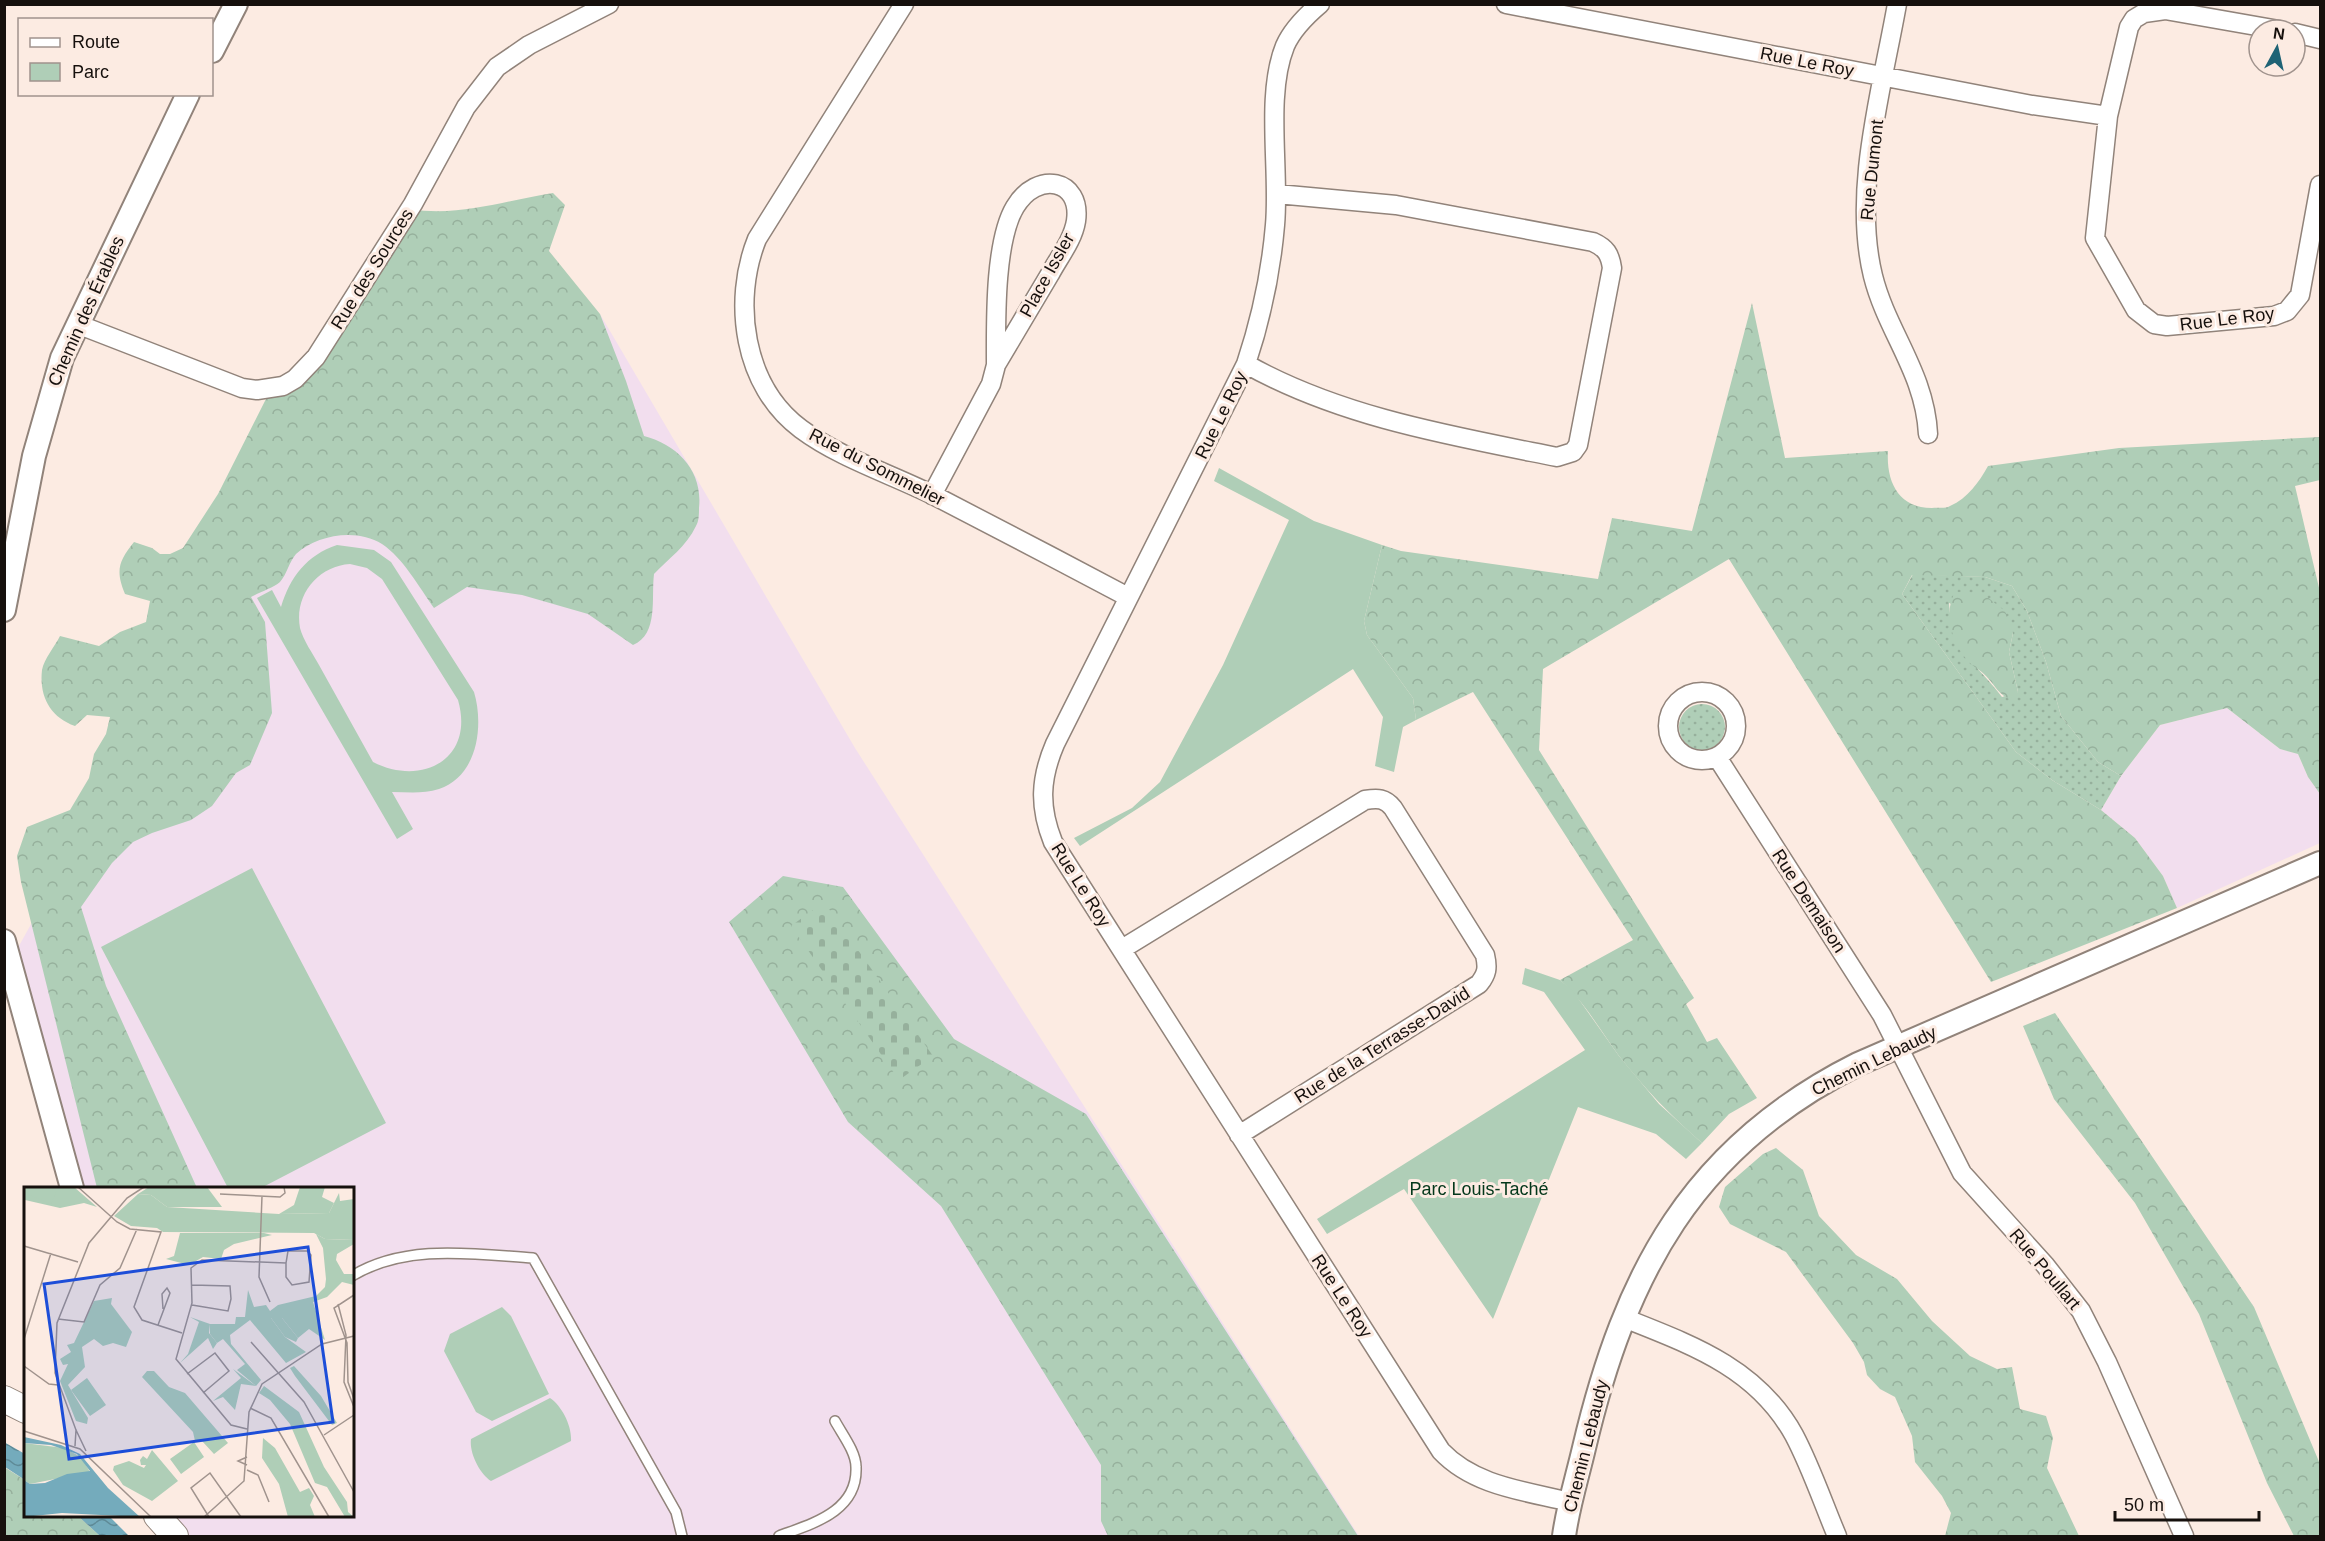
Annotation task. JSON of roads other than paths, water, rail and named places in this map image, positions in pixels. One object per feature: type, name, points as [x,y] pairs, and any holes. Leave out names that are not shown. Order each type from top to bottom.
[{"type":"main road","points":[[4,1399],[24,1409]]},
{"type":"street","points":[[213,49],[236,4]]},
{"type":"street","name":"Rue des Sources","points":[[77,324],[242,388],[271,389],[295,379],[316,357],[413,204],[465,107],[483,83],[512,54],[609,4]]},
{"type":"street","name":"Rue du Sommelier","points":[[904,4],[757,239],[745,277],[743,311],[745,331],[757,367],[772,397],[786,415],[827,445],[932,495],[1128,597]]},
{"type":"street","name":"Rue Le Roy","points":[[1320,4],[1286,44],[1278,73],[1277,194],[1272,251],[1261,313],[1246,364],[1046,764],[1042,794],[1047,825],[1053,842],[1441,1450],[1454,1465],[1489,1482],[1570,1502]]},
{"type":"street","name":"Rue Le Roy","points":[[1506,4],[2032,105],[2108,116]]},
{"type":"street","name":"Rue Dumont","points":[[1897,4],[1867,182],[1864,205],[1866,237],[1877,288],[1923,395],[1928,434]]},
{"type":"street","name":"Rue Le Roy","points":[[2247,25],[2165,10],[2144,13],[2134,19],[2125,36],[2108,116],[2095,238],[2136,310],[2154,324],[2167,326],[2274,316],[2287,311],[2296,303],[2304,284],[2320,185]]},
{"type":"street","name":"Chemin des Érables","points":[[4,610],[43,417],[62,358],[187,96]]},
{"type":"street","name":"Place Issler","points":[[932,495],[991,384],[996,365],[996,318],[1006,228],[1014,208],[1028,190],[1041,183],[1054,183],[1065,189],[1073,198],[1076,208],[1072,234],[996,365]]},
{"type":"street","points":[[1246,364],[1268,376],[1342,407],[1557,457],[1573,452],[1578,445],[1596,357],[1612,268],[1610,256],[1603,246],[1593,242],[1396,205],[1277,194]]},
{"type":"street","name":"Rue Demaison","points":[[1717,757],[1882,1015],[1898,1047]]},
{"type":"street","name":"Rue de la Terrasse-David","points":[[1122,949],[1365,800],[1378,798],[1388,801],[1394,808],[1485,955],[1487,966],[1485,976],[1479,984],[1239,1134]]},
{"type":"street","name":"Chemin Lebaudy","points":[[1564,1536],[1570,1502],[1599,1390],[1624,1318],[1654,1252],[1669,1227],[1704,1180],[1733,1149],[1757,1128],[1812,1089],[1857,1064],[2320,863]]},
{"type":"street","points":[[4,941],[72,1187]]},
{"type":"street","name":"Rue Poullart","points":[[1898,1047],[1962,1173],[2045,1265],[2081,1311],[2107,1362],[2184,1536]]},
{"type":"street","points":[[1624,1318],[1710,1354],[1740,1373],[1767,1396],[1795,1437],[1837,1536]]},
{"type":"lane","points":[[354,1275],[377,1264],[414,1255],[471,1254],[534,1258],[676,1512],[682,1536]]},
{"type":"lane","points":[[779,1536],[828,1517],[846,1500],[856,1467],[853,1454],[835,1421]]},
{"type":"water","points":[[4,1442],[24,1453],[24,1479],[5,1467]]},
{"type":"water","points":[[79,1517],[110,1517],[129,1536],[100,1536]]},
{"type":"park label","name":"Parc Louis-Taché","points":[[1479,1189]]}]
